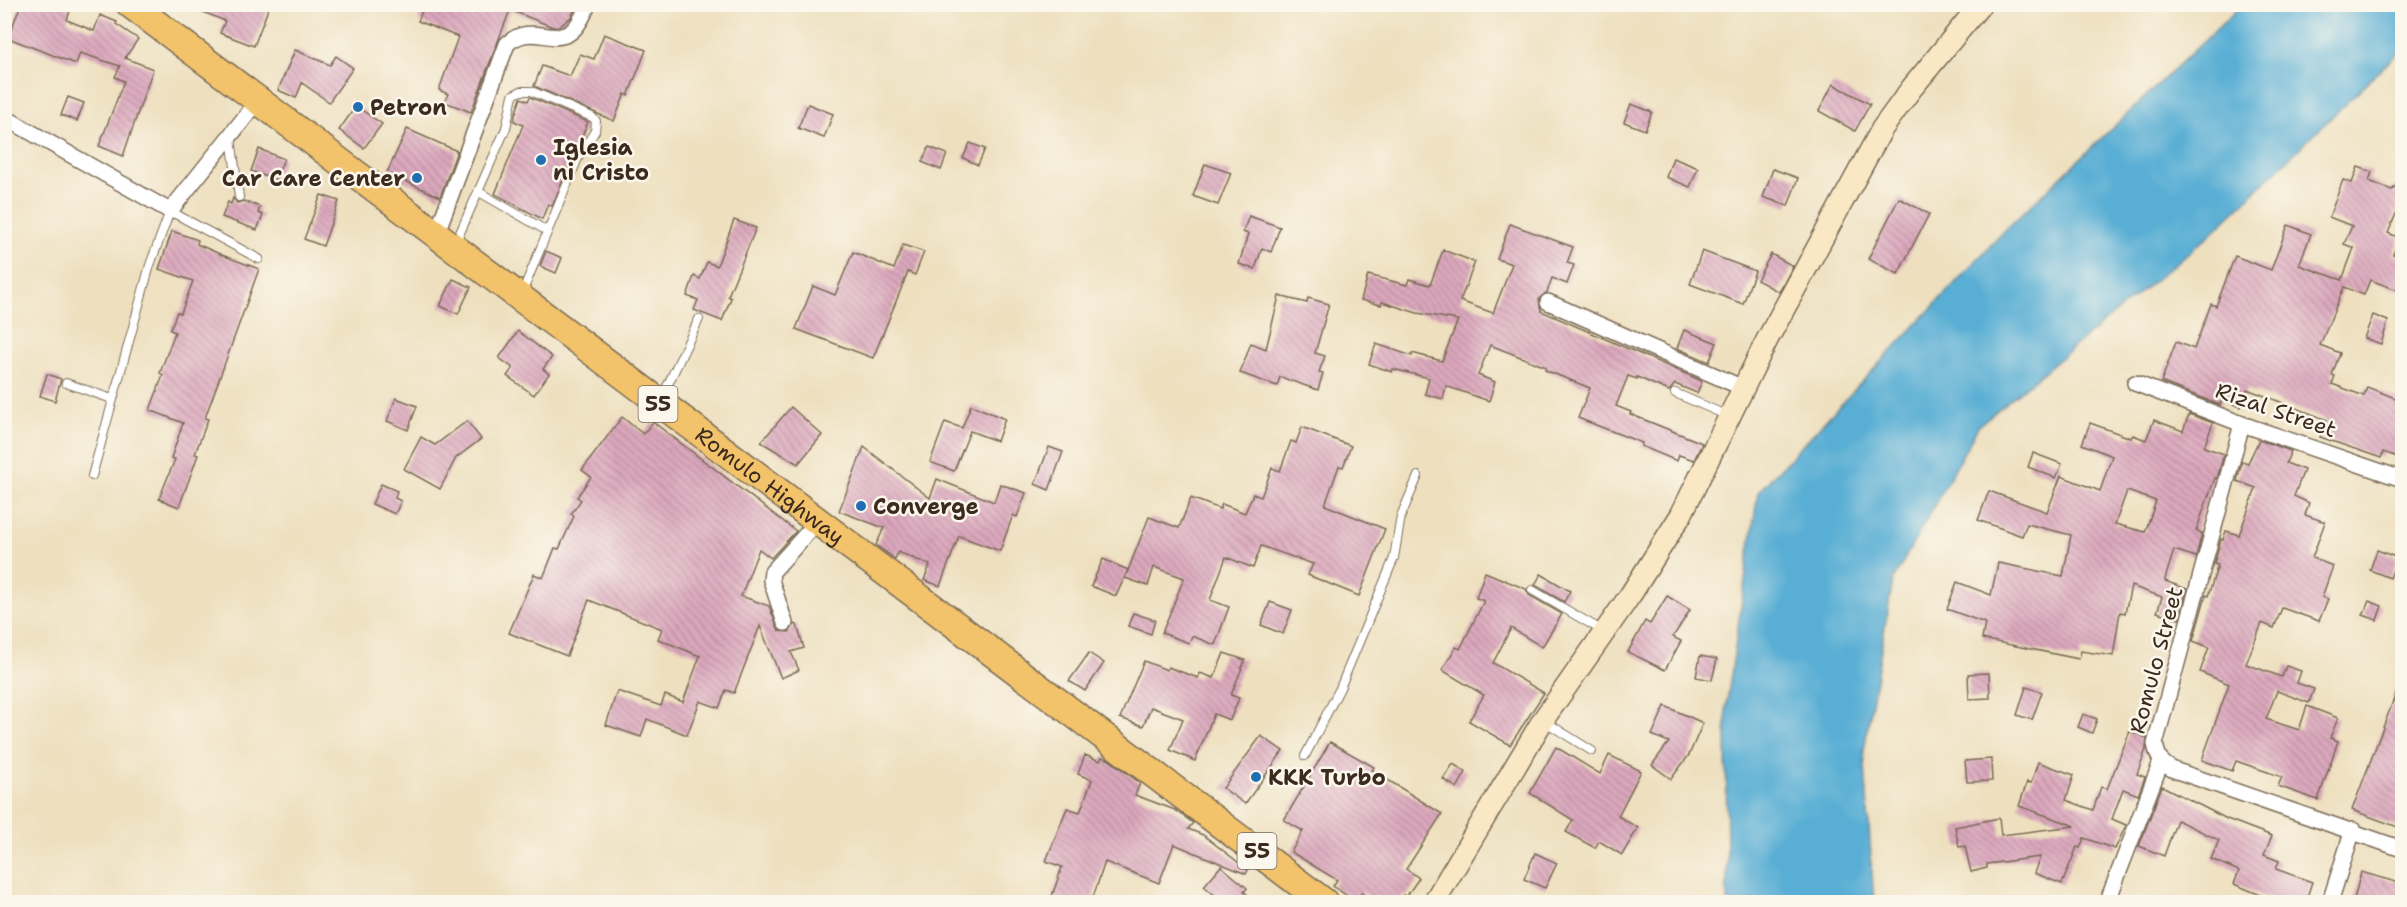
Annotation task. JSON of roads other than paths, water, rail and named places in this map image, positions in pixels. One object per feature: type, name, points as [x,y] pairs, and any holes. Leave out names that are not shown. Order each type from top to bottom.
[{"type":"highway","name":"Romulo Highway","points":[[130,4],[1324,903]]},
{"type":"street","points":[[444,242],[507,45],[522,35],[554,37],[565,35],[579,25],[588,4]]},
{"type":"street","points":[[1434,903],[1543,720],[1605,632],[1681,514],[1814,250],[1882,129],[1911,89],[1981,4]]},
{"type":"street","points":[[4,117],[170,211],[258,101]]},
{"type":"street","points":[[1548,302],[1743,388]]},
{"type":"street","name":"Rizal Street","points":[[2135,382],[2242,424],[2403,479]]},
{"type":"street","name":"Romulo Street","points":[[2242,424],[2155,744],[2161,762],[2174,770],[2403,849]]},
{"type":"street","points":[[785,623],[771,580],[772,572],[818,521]]},
{"type":"street","points":[[2110,895],[2161,762]]},
{"type":"street","points":[[2330,903],[2353,830]]},
{"type":"lane","points":[[444,242],[479,192],[506,128],[511,100],[517,92],[531,91],[592,117],[596,121],[595,131],[578,158],[520,298]]},
{"type":"lane","points":[[231,136],[239,197]]},
{"type":"lane","points":[[479,192],[547,231]]},
{"type":"lane","points":[[92,476],[150,265],[170,211],[259,259]]},
{"type":"lane","points":[[659,404],[699,319]]},
{"type":"lane","points":[[66,384],[112,399]]},
{"type":"lane","points":[[1675,393],[1730,416]]},
{"type":"lane","points":[[1305,756],[1340,688],[1394,558],[1401,516],[1418,476]]},
{"type":"lane","points":[[1532,590],[1605,632]]},
{"type":"lane","points":[[1543,720],[1592,751]]},
{"type":"water","points":[[2243,4],[2402,5],[2402,49],[2211,234],[1979,425],[1893,580],[1864,750],[1874,902],[1727,902],[1726,708],[1758,492],[2007,228]]},
{"type":"place","name":"Petron","points":[[358,107]]},
{"type":"place","name":"Iglesia ni Cristo","points":[[541,160]]},
{"type":"place","name":"Car Care Center","points":[[417,178]]},
{"type":"place","name":"Converge","points":[[861,506]]},
{"type":"place","name":"KKK Turbo","points":[[1256,777]]}]
